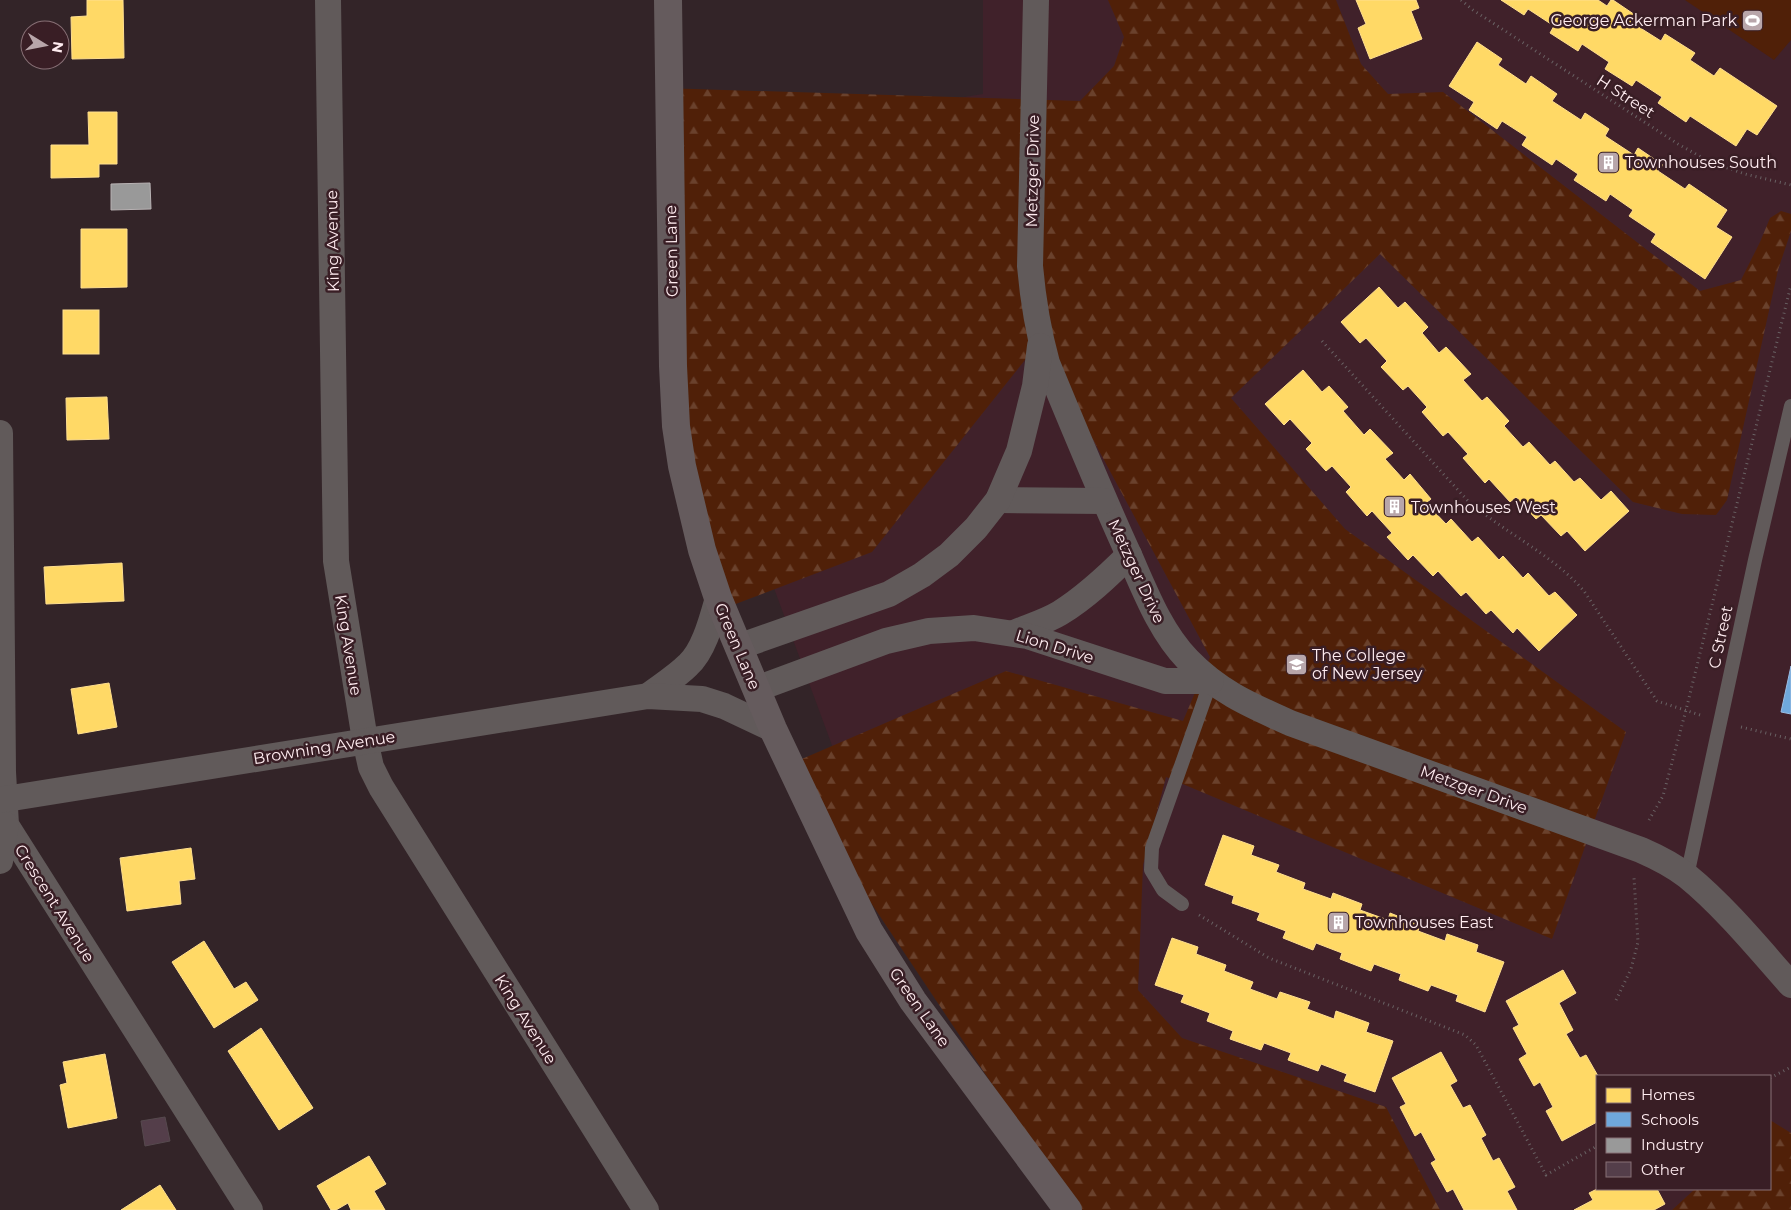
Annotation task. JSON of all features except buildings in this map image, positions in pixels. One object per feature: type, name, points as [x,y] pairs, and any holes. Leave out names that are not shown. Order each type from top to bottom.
[{"type":"street","name":"King Avenue","points":[[328,0],[336,561],[364,740],[371,767],[381,787],[646,1210]]},
{"type":"street","name":"Green Lane","points":[[668,0],[673,366],[676,426],[692,513],[718,598],[773,729],[869,931],[913,1001],[1068,1210]]},
{"type":"street","name":"Metzger Drive","points":[[1036,0],[1030,266],[1040,340],[1047,364],[1104,501],[1156,616],[1187,659],[1211,681],[1240,701],[1290,723],[1664,860],[1687,876],[1713,900],[1791,985]]},
{"type":"street","points":[[738,646],[889,594],[922,575],[949,555],[976,528],[998,500],[1019,451],[1035,386],[1040,340]]},
{"type":"street","name":"Crescent Avenue","points":[[0,433],[2,799],[6,825],[250,1210]]},
{"type":"street","points":[[998,500],[1104,501]]},
{"type":"street","points":[[1014,633],[1064,610],[1102,581],[1129,555]]},
{"type":"street","points":[[648,696],[689,665],[697,654],[709,628],[718,598]]},
{"type":"street","name":"Lion Drive","points":[[756,689],[886,641],[929,631],[974,628],[1026,636],[1165,681],[1211,681]]},
{"type":"street","name":"Browning Avenue","points":[[2,799],[648,696],[702,699],[724,706],[773,729]]},
{"type":"street","points":[[0,861],[6,825]]},
{"type":"lane","name":"C Street","points":[[1687,876],[1755,560],[1791,406]]},
{"type":"lane","points":[[1182,904],[1163,890],[1151,870],[1152,848],[1211,681]]},
{"type":"path","name":"H Street","points":[[1461,0],[1473,10],[1678,144],[1710,162],[1791,186]]},
{"type":"path","points":[[1649,820],[1663,796],[1686,710],[1791,285]]},
{"type":"path","points":[[1322,341],[1468,500],[1491,519],[1560,567],[1572,578],[1584,592],[1657,701],[1700,715]]},
{"type":"path","points":[[1736,726],[1791,739]]},
{"type":"path","points":[[1616,1000],[1631,969],[1638,942],[1634,874]]},
{"type":"path","points":[[1182,904],[1269,958],[1465,1035],[1476,1045],[1546,1174],[1596,1147]]},
{"type":"path","points":[[1771,1077],[1791,1067]]},
{"type":"shaded area","name":"The College of New Jersey","points":[[983,0],[1791,0],[1791,1210],[1158,1210],[857,813],[747,515],[719,136],[983,94]]},
{"type":"green space","points":[[1108,0],[1336,0],[1361,64],[1388,94],[1443,92],[1700,291],[1741,280],[1770,218],[1781,211],[1791,214],[1791,231],[1778,270],[1727,500],[1716,515],[1682,514],[1633,502],[1380,254],[1231,398],[1345,529],[1626,732],[1552,939],[1166,777],[1143,865],[1138,990],[1182,1038],[1386,1107],[1440,1210],[1076,1210],[781,768],[1006,671],[1183,721],[1210,657],[1040,341],[872,552],[712,613],[675,467],[662,88],[1080,101],[1114,66],[1124,37]]},
{"type":"green space","name":"George Ackerman Park","points":[[1685,0],[1791,0],[1791,40],[1774,60]]},
{"type":"green space","points":[[1771,1121],[1791,1133],[1791,1210],[1672,1210],[1694,1190],[1771,1190]]},
{"type":"place","name":"George Ackerman Park","points":[[1753,20]]},
{"type":"place","name":"Townhouses South","points":[[1609,162]]},
{"type":"place","name":"Townhouses West","points":[[1395,507]]},
{"type":"place","name":"The College of New Jersey","points":[[1296,664]]},
{"type":"place","name":"Townhouses East","points":[[1339,922]]}]
